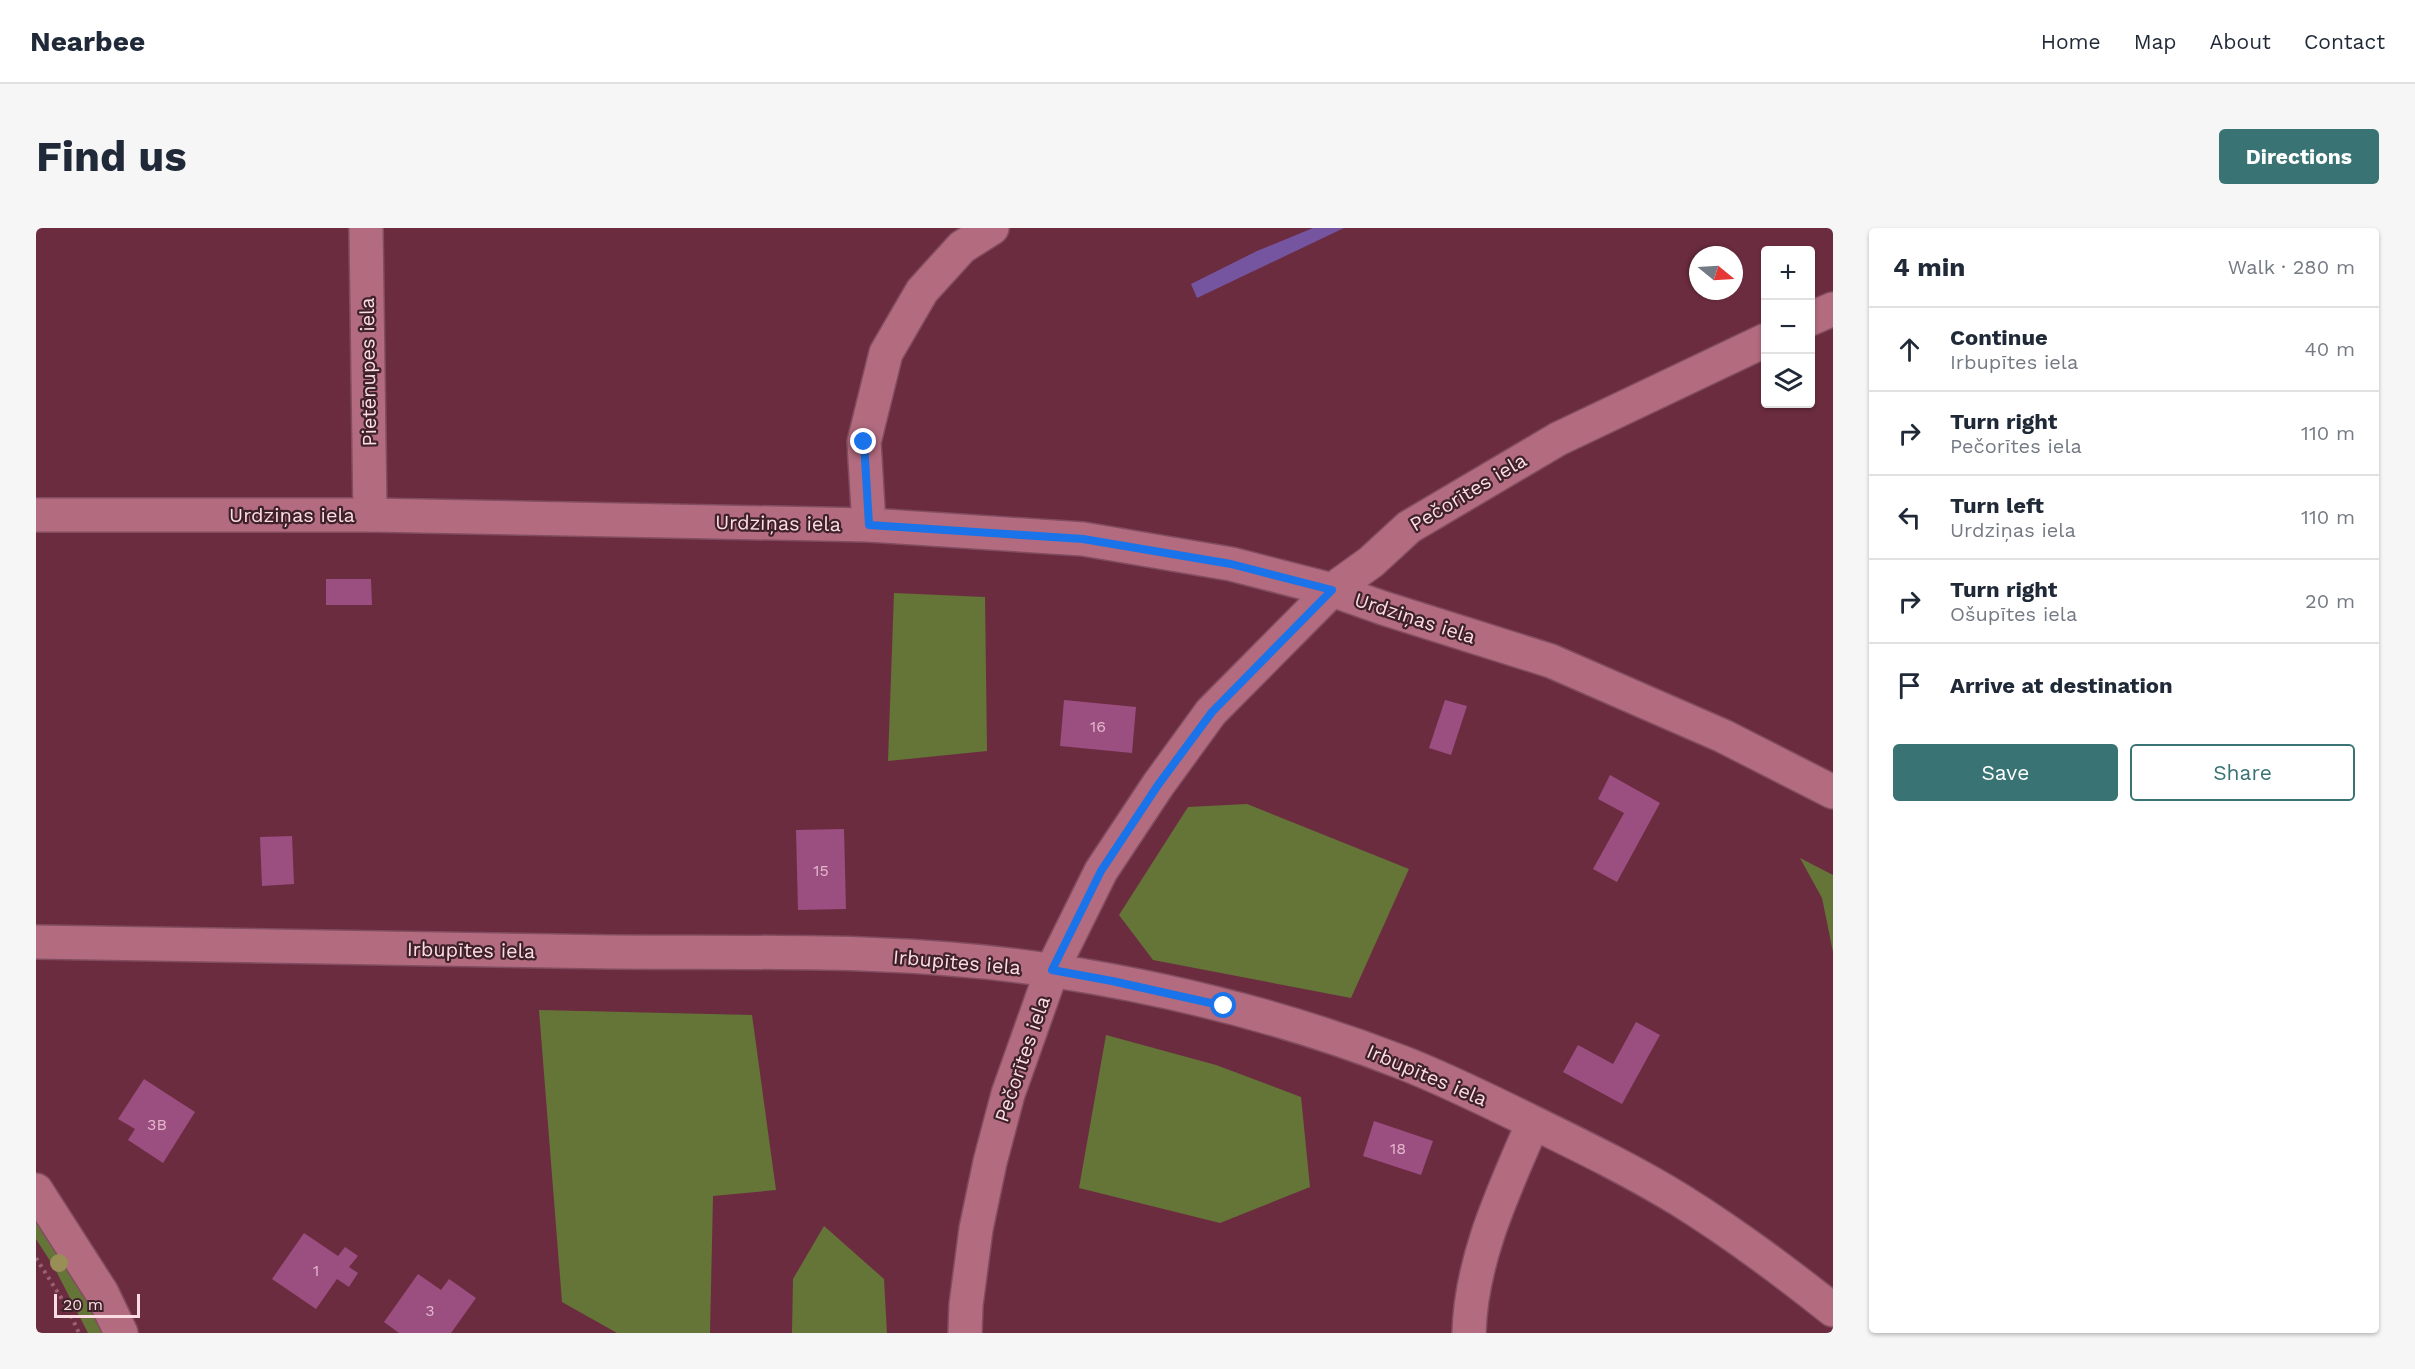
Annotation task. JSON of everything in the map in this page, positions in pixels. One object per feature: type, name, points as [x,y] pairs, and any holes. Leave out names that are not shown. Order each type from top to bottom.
[{"type":"street","name":"Pietēnupes iela","points":[[366,228],[370,515]]},
{"type":"street","points":[[869,525],[864,442],[886,353],[922,291],[962,247],[992,228]]},
{"type":"street","points":[[1815,317],[1833,309]]},
{"type":"street","name":"Pečorītes iela","points":[[965,1333],[966,1305],[976,1229],[990,1162],[1008,1094],[1052,970],[1101,871],[1158,785],[1205,721],[1332,590],[1371,562],[1409,526],[1558,439],[1761,342]]},
{"type":"street","name":"Urdziņas iela","points":[[36,515],[370,515],[869,525],[1083,539],[1231,564],[1332,590],[1551,661],[1723,736],[1833,792]]},
{"type":"street","name":"Irbupītes iela","points":[[36,942],[354,949],[850,954],[948,958],[1052,970],[1112,981],[1224,1006],[1299,1026],[1402,1062],[1604,1156],[1680,1200],[1749,1245],[1833,1310]]},
{"type":"street","points":[[1469,1333],[1476,1276],[1497,1206],[1533,1123]]},
{"type":"street","points":[[36,1190],[102,1293],[121,1333]]},
{"type":"path","points":[[36,1258],[67,1307],[79,1333]]},
{"type":"green space","points":[[894,593],[985,597],[987,751],[888,761]]},
{"type":"green space","points":[[1247,804],[1409,869],[1351,998],[1153,960],[1119,915],[1188,807]]},
{"type":"green space","points":[[1800,858],[1833,875],[1833,952],[1822,898]]},
{"type":"green space","points":[[539,1010],[752,1015],[776,1190],[713,1196],[710,1333],[617,1333],[562,1302]]},
{"type":"green space","points":[[1106,1035],[1216,1065],[1301,1097],[1310,1187],[1220,1223],[1079,1188]]},
{"type":"green space","points":[[36,1212],[66,1259],[105,1333],[88,1333],[54,1267],[36,1239]]},
{"type":"green space","points":[[824,1226],[884,1279],[887,1333],[792,1333],[793,1279]]},
{"type":"shaded area","points":[[1313,228],[1344,228],[1197,298],[1191,284],[1257,251]]},
{"type":"building","points":[[326,579],[371,579],[372,605],[326,605]]},
{"type":"building","points":[[1064,700],[1136,707],[1132,753],[1060,746]]},
{"type":"building","points":[[1445,700],[1467,706],[1451,755],[1429,748]]},
{"type":"building","points":[[1610,775],[1660,803],[1617,882],[1593,869],[1624,813],[1598,799]]},
{"type":"building","points":[[844,829],[846,909],[798,910],[796,830]]},
{"type":"building","points":[[292,836],[294,884],[262,886],[260,837]]},
{"type":"building","points":[[1636,1022],[1660,1035],[1622,1104],[1563,1072],[1578,1045],[1613,1064]]},
{"type":"building","points":[[144,1079],[195,1112],[163,1163],[128,1140],[135,1129],[118,1119]]},
{"type":"building","points":[[1374,1121],[1433,1141],[1421,1175],[1363,1156]]},
{"type":"building","points":[[304,1233],[338,1256],[345,1247],[358,1256],[349,1267],[358,1273],[349,1287],[337,1279],[316,1309],[272,1279]]},
{"type":"building","points":[[418,1274],[441,1290],[449,1279],[476,1298],[451,1333],[399,1333],[384,1322]]},
{"type":"route","points":[[864,442],[869,525],[1083,539],[1231,564],[1332,590],[1212,712],[1158,785],[1101,871],[1052,970],[1224,1006]]}]
